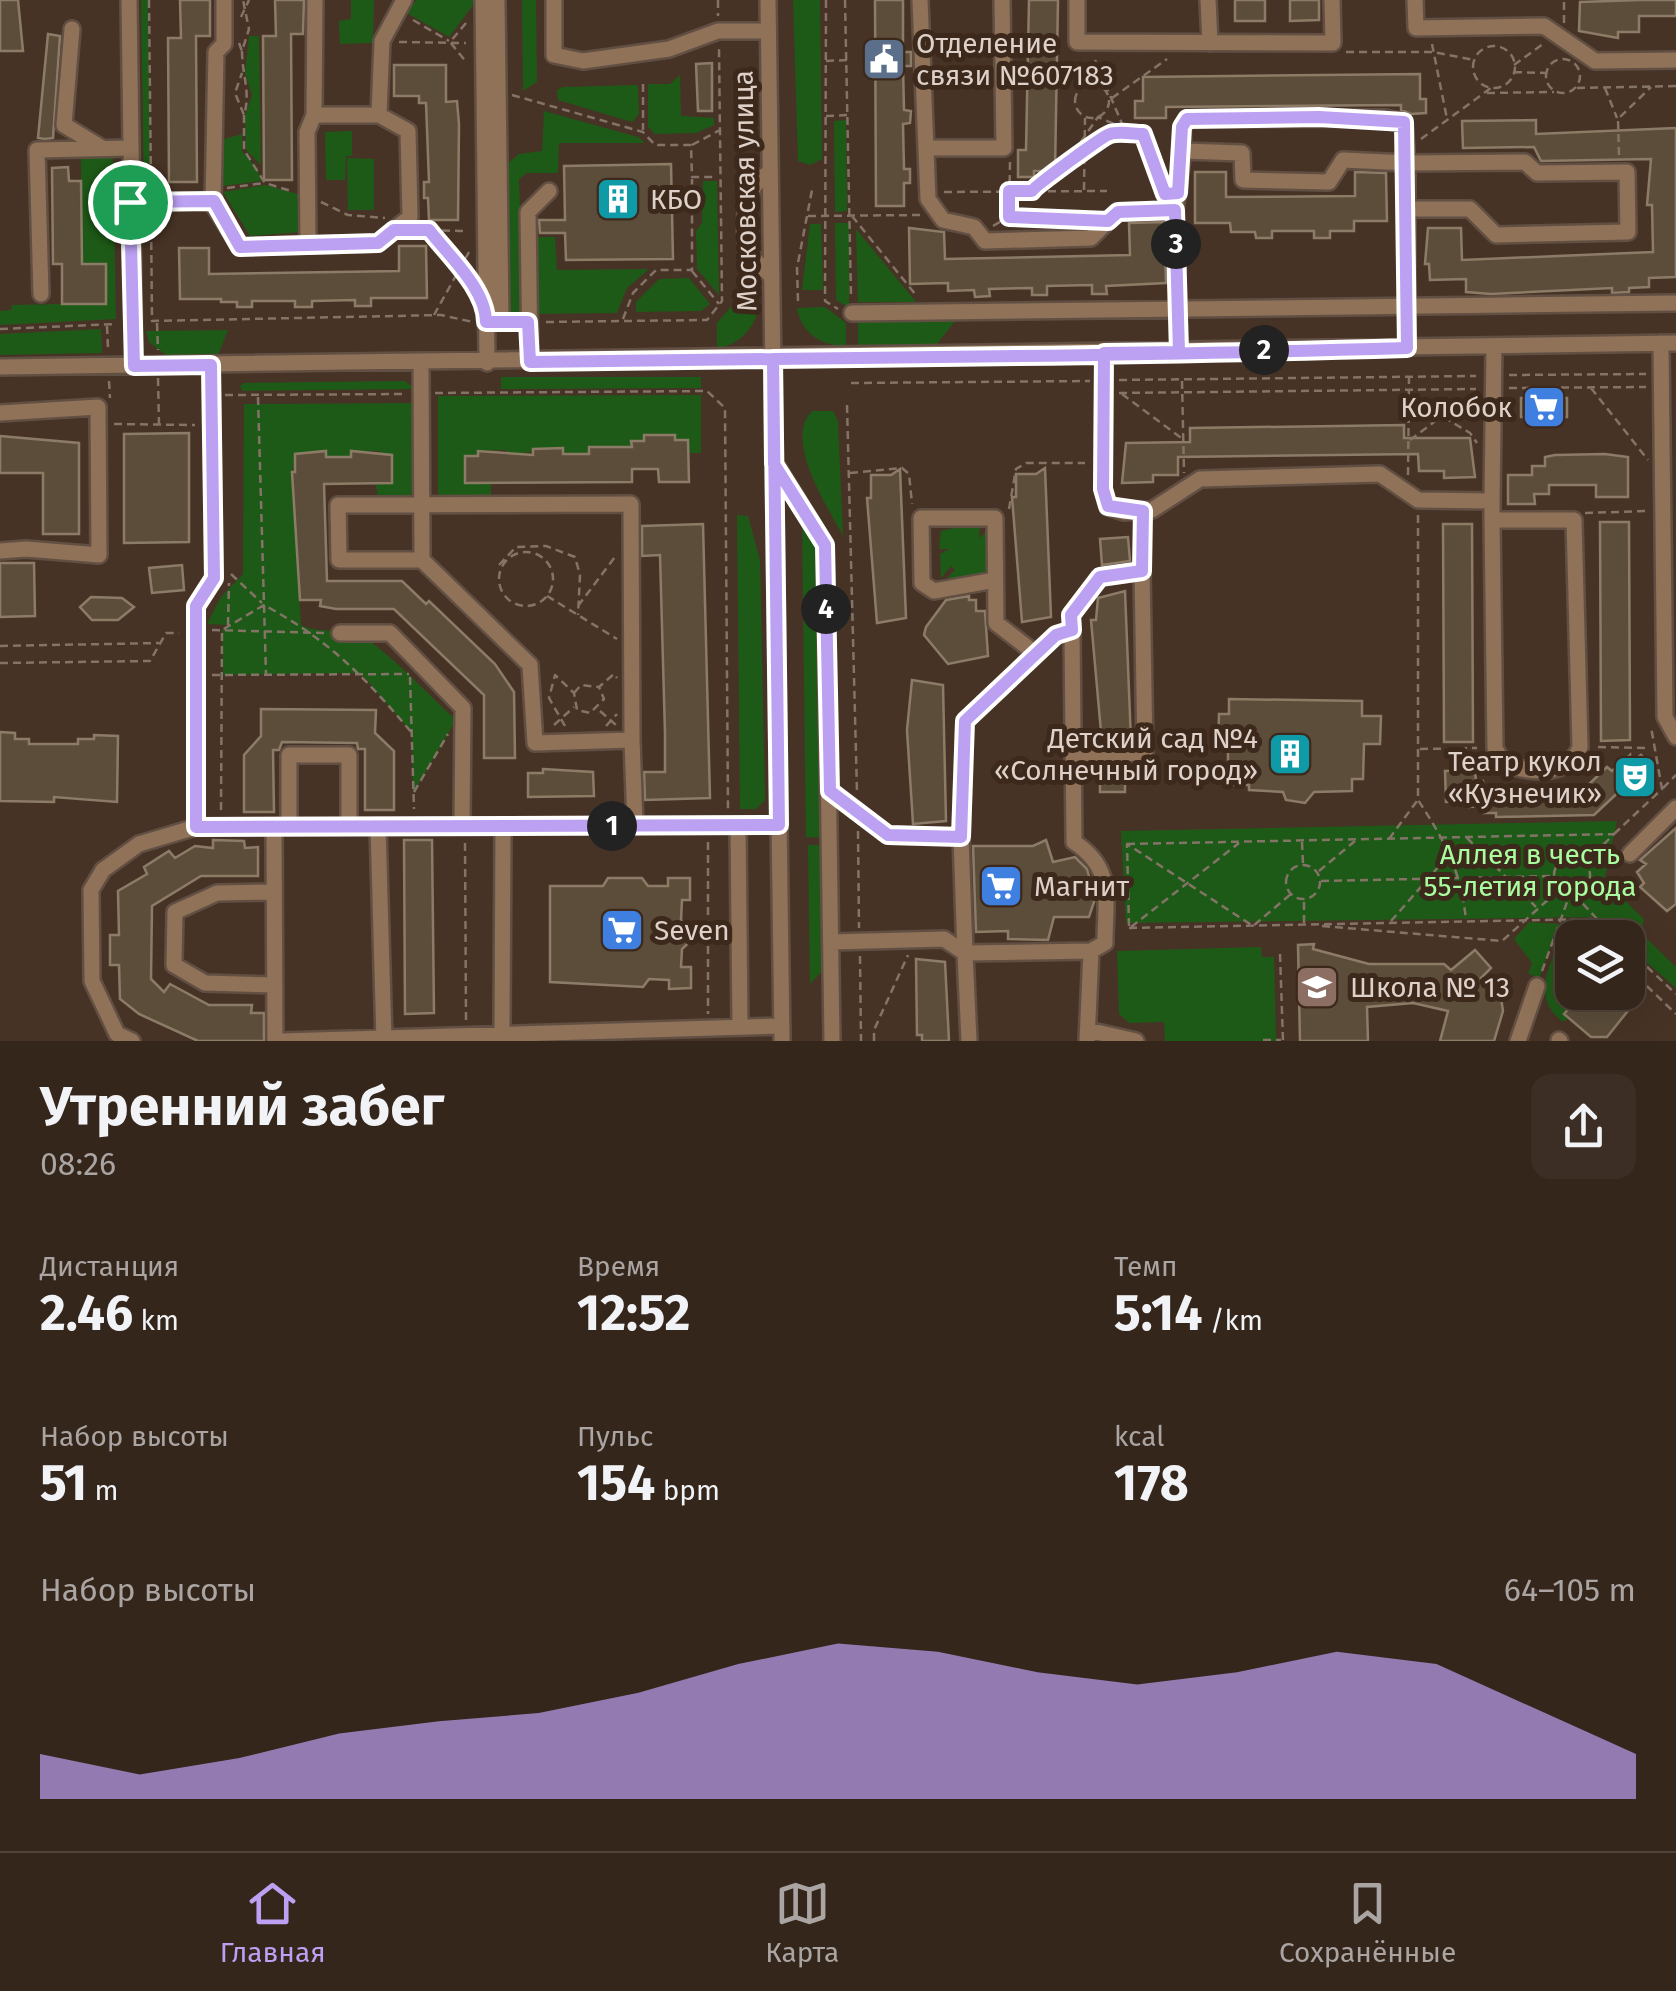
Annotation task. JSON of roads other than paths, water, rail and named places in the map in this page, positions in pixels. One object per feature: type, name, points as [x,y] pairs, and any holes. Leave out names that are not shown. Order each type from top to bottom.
[{"type":"street","points":[[130,0],[134,366]]},
{"type":"street","points":[[224,0],[224,44],[216,52],[214,195],[240,247],[378,243],[410,216],[408,131],[379,115],[314,115]]},
{"type":"street","points":[[308,245],[307,132],[314,115],[315,0]]},
{"type":"street","points":[[483,0],[486,231],[494,322]]},
{"type":"street","points":[[487,362],[494,322],[497,0]]},
{"type":"street","points":[[554,0],[554,55],[582,61],[670,49],[687,39],[718,32],[768,31]]},
{"type":"street","name":"Московская улица","points":[[768,0],[782,1034]]},
{"type":"street","points":[[920,0],[928,192],[938,215],[974,226],[985,240],[1091,238],[1118,212],[1176,201]]},
{"type":"street","points":[[926,148],[1004,148],[1002,0]]},
{"type":"street","points":[[1078,0],[1078,42],[1333,43],[1332,0]]},
{"type":"street","points":[[1208,0],[1210,43]]},
{"type":"street","points":[[1416,0],[1416,28],[1544,26],[1595,61],[1676,60]]},
{"type":"street","points":[[379,115],[382,41],[401,5]]},
{"type":"street","points":[[72,29],[64,125],[102,148]]},
{"type":"street","points":[[1179,352],[1176,201],[1182,127],[1187,119],[1385,118],[1404,122],[1407,348]]},
{"type":"street","points":[[41,294],[37,150],[130,148]]},
{"type":"street","points":[[1183,151],[1242,153],[1243,180],[1328,182],[1343,160],[1407,154],[1525,162],[1537,173],[1627,172],[1628,232],[1496,235],[1470,210],[1408,209]]},
{"type":"street","points":[[770,172],[753,182],[746,196],[746,251],[772,276]]},
{"type":"street","points":[[530,362],[528,212],[549,192]]},
{"type":"street","points":[[130,202],[214,195]]},
{"type":"street","points":[[852,312],[1676,303]]},
{"type":"street","points":[[0,367],[773,359],[1669,343],[1662,386],[1664,717],[1676,737]]},
{"type":"street","points":[[1492,520],[1574,520],[1580,747],[1574,762],[1565,769],[1515,768],[1503,763],[1495,748],[1492,520],[1494,346]]},
{"type":"street","points":[[1104,353],[1102,463],[1108,506],[1143,511],[1169,502],[1185,486],[1200,479],[1380,474],[1413,498],[1492,501]]},
{"type":"street","points":[[421,363],[422,560]]},
{"type":"street","points":[[196,827],[196,606],[214,578],[211,365]]},
{"type":"street","points":[[0,412],[98,407],[99,555],[26,548],[0,551]]},
{"type":"street","points":[[774,464],[825,545],[832,1041]]},
{"type":"street","points":[[632,740],[535,744],[530,665],[422,560],[339,560],[338,505],[630,504],[635,826]]},
{"type":"street","points":[[1073,754],[1145,753],[1143,511]]},
{"type":"street","points":[[996,580],[934,591],[922,583],[921,518],[995,518],[996,580],[996,623],[1036,654]]},
{"type":"street","points":[[831,942],[944,939],[966,953],[1092,950],[1105,943],[1104,871],[1092,854],[1074,842],[1071,615],[1100,577],[1142,571]]},
{"type":"street","points":[[969,1041],[961,837],[965,721],[1056,635],[1072,630]]},
{"type":"street","points":[[340,633],[390,633],[416,670],[463,708],[464,826]]},
{"type":"street","points":[[349,826],[349,755],[289,754],[274,892],[275,985],[288,1040],[502,1032],[639,1035],[740,1027],[782,1034]]},
{"type":"street","points":[[830,791],[888,835],[961,837]]},
{"type":"street","points":[[1630,854],[1676,808]]},
{"type":"street","points":[[733,825],[740,1027]]},
{"type":"street","points":[[120,1039],[92,982],[91,890],[103,870],[139,844],[196,827],[779,825]]},
{"type":"street","points":[[378,826],[384,1039]]},
{"type":"street","points":[[502,1032],[503,826]]},
{"type":"street","points":[[274,892],[217,893],[176,912],[174,966],[205,984],[275,985]]},
{"type":"street","points":[[1092,950],[1087,1036],[1136,1041]]},
{"type":"street","points":[[1518,1041],[1537,986]]},
{"type":"place","name":"Отделение связи №607183","points":[[884,59]]},
{"type":"place","name":"КБО","points":[[618,199]]},
{"type":"place","name":"Колобок","points":[[1544,407]]},
{"type":"place","name":"Детский сад №4 «Солнечный город»","points":[[1290,754]]},
{"type":"place","name":"Театр кукол «Кузнечик»","points":[[1635,777]]},
{"type":"place","name":"Магнит","points":[[1001,886]]},
{"type":"place","name":"Seven","points":[[622,930]]},
{"type":"place","name":"Школа № 13","points":[[1317,987]]},
{"type":"park label","name":"Аллея в честь 55-летия города","points":[[1530,870]]}]
